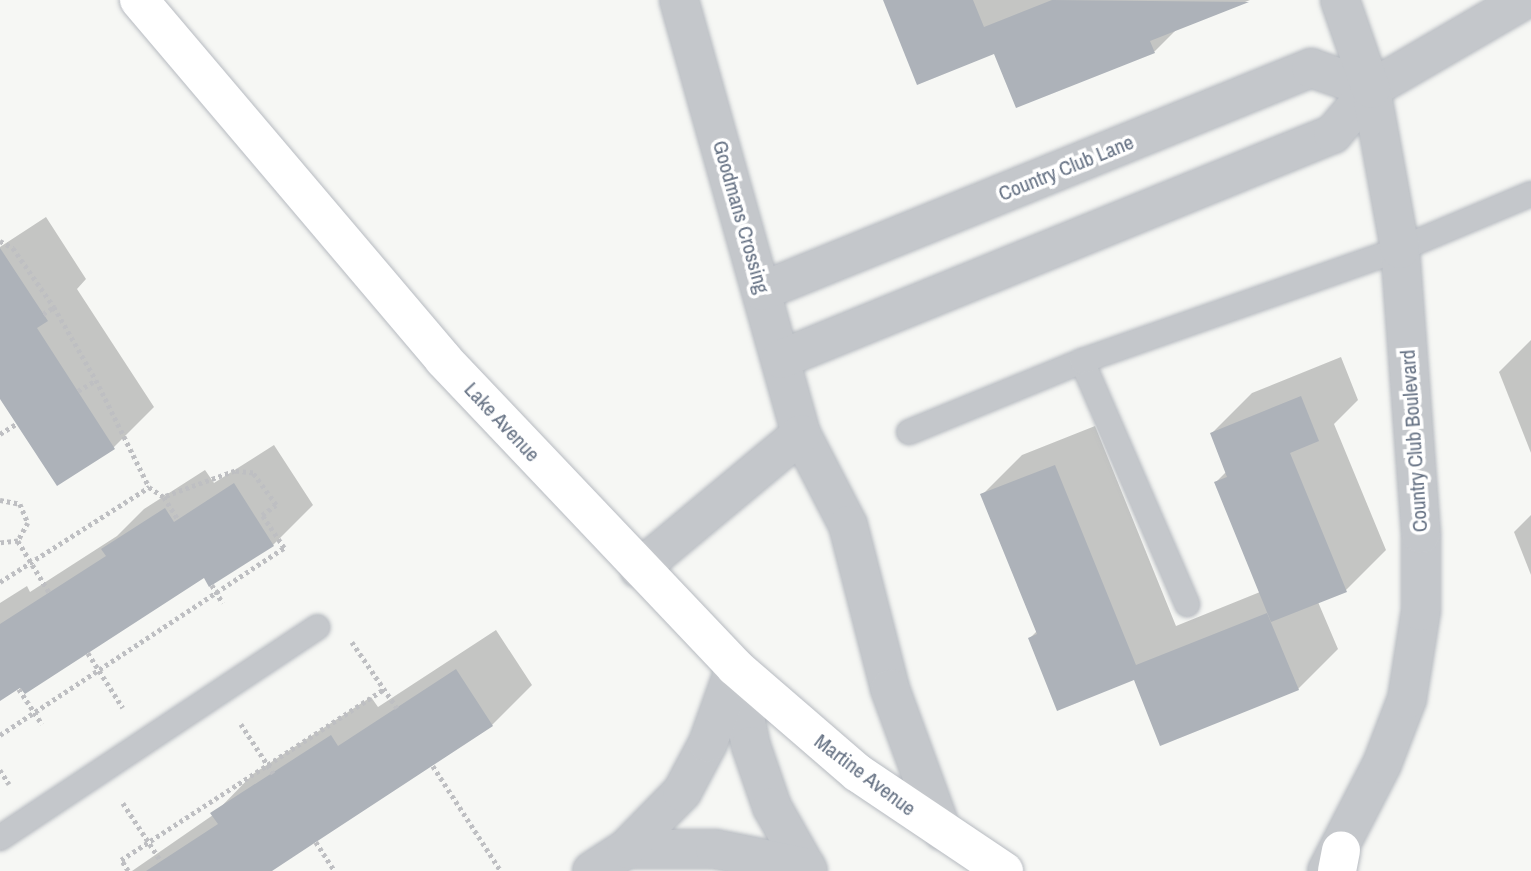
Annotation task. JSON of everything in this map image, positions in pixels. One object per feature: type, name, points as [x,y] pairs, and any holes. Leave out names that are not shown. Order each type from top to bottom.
[{"type":"main road","name":"Lake Avenue","points":[[139,0],[443,359],[639,569],[735,667]]},
{"type":"main road","name":"Martine Avenue","points":[[735,667],[858,773],[1004,871]]},
{"type":"street","name":"Goodmans Crossing","points":[[679,0],[800,434],[848,524],[890,689],[942,831]]},
{"type":"street","name":"Country Club Boulevard","points":[[1335,864],[1407,699],[1421,611],[1421,534],[1400,248],[1371,89],[1340,0]]},
{"type":"street","points":[[781,359],[1334,134],[1371,89],[1524,0]]},
{"type":"street","name":"Country Club Lane","points":[[762,291],[1311,68],[1371,89]]},
{"type":"street","points":[[639,569],[800,434]]},
{"type":"street","points":[[592,871],[626,849],[682,792],[708,743],[735,667]]},
{"type":"street","points":[[735,667],[751,746],[772,807],[807,869]]},
{"type":"street","points":[[626,849],[716,849],[807,869]]},
{"type":"lane","points":[[909,432],[1082,361],[1400,248],[1531,194]]},
{"type":"lane","points":[[1082,361],[1187,604]]},
{"type":"lane","points":[[0,838],[317,627]]},
{"type":"path","points":[[0,241],[13,248],[54,307],[96,380],[149,487],[164,497],[178,519]]},
{"type":"path","points":[[43,313],[54,307]]},
{"type":"path","points":[[78,391],[96,380]]},
{"type":"path","points":[[0,434],[16,424]]},
{"type":"path","points":[[0,735],[284,548],[262,515],[276,505],[253,473],[235,471],[164,497]]},
{"type":"path","points":[[0,582],[149,487]]},
{"type":"path","points":[[0,500],[14,500],[28,516],[27,530],[18,541],[0,543]]},
{"type":"path","points":[[18,541],[50,592]]},
{"type":"path","points":[[212,585],[223,603]]},
{"type":"path","points":[[317,627],[353,642],[397,708]]},
{"type":"path","points":[[88,653],[145,741]]},
{"type":"path","points":[[19,689],[41,724]]},
{"type":"path","points":[[128,871],[121,860],[384,689]]},
{"type":"path","points":[[220,691],[273,773]]},
{"type":"path","points":[[433,766],[501,871]]},
{"type":"path","points":[[102,770],[161,861]]},
{"type":"path","points":[[316,842],[335,871]]},
{"type":"building","points":[[883,0],[973,0],[984,27],[1052,0],[1249,2],[1150,41],[1155,53],[1016,108],[994,54],[917,85]]},
{"type":"building","points":[[0,248],[48,321],[37,328],[115,449],[57,486],[0,399]]},
{"type":"building","points":[[1301,396],[1319,441],[1290,453],[1347,592],[1271,622],[1214,482],[1227,477],[1210,433]]},
{"type":"building","points":[[1055,465],[1136,665],[1267,613],[1299,690],[1160,746],[1134,680],[1057,711],[1028,638],[1037,634],[980,494]]},
{"type":"building","points":[[234,483],[274,546],[209,587],[204,578],[25,694],[20,688],[0,701],[0,624],[106,556],[101,549],[165,508],[174,522]]},
{"type":"building","points":[[456,669],[493,726],[272,871],[146,871],[218,824],[210,813],[331,735],[338,746]]}]
